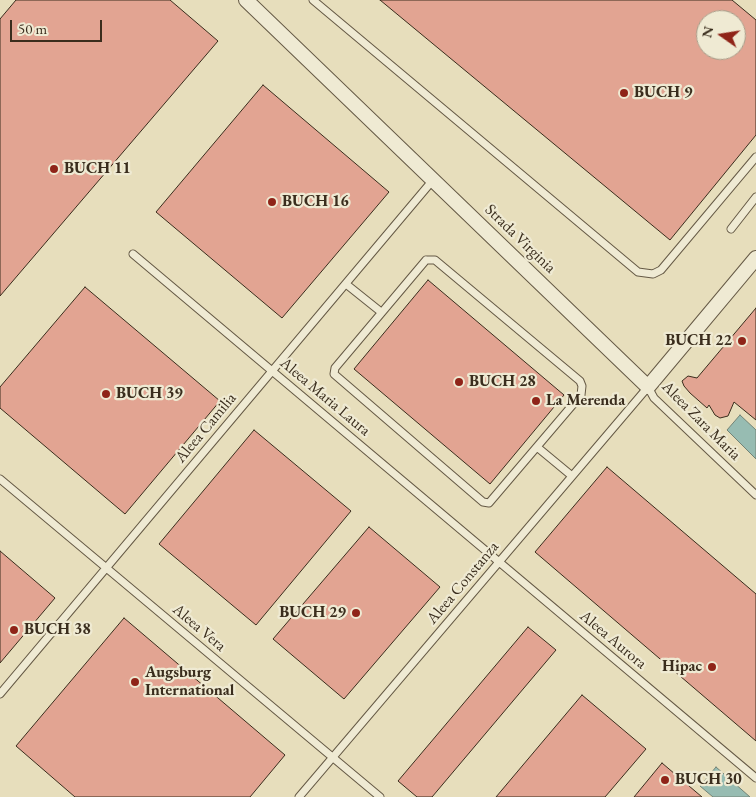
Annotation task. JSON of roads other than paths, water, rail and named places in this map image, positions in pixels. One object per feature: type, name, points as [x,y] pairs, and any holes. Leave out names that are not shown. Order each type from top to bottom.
[{"type":"street","name":"Strada Virginia","points":[[246,0],[648,387]]},
{"type":"street","points":[[648,387],[756,258]]},
{"type":"lane","points":[[313,0],[638,272],[653,274],[660,270],[756,157]]},
{"type":"lane","name":"Aleea Camilia","points":[[0,694],[433,180]]},
{"type":"lane","points":[[731,229],[756,197]]},
{"type":"lane","name":"Aleea Maria Laura","points":[[133,254],[499,562]]},
{"type":"lane","points":[[435,260],[580,381],[581,395],[491,501],[483,502],[335,377],[335,368],[380,312],[422,263],[435,260]]},
{"type":"lane","points":[[346,284],[380,312]]},
{"type":"lane","name":"Aleea Constanza","points":[[299,797],[648,387]]},
{"type":"lane","name":"Aleea Zara Maria","points":[[648,387],[654,398],[756,495]]},
{"type":"lane","points":[[537,447],[572,476]]},
{"type":"lane","name":"Aleea Vera","points":[[0,480],[380,797]]},
{"type":"lane","name":"Aleea Aurora","points":[[499,562],[756,778]]},
{"type":"water","points":[[740,415],[756,430],[756,459],[727,430]]},
{"type":"water","points":[[716,767],[750,797],[713,797],[700,786]]},
{"type":"place","name":"BUCH 9","points":[[624,93]]},
{"type":"place","name":"BUCH 11","points":[[54,169]]},
{"type":"place","name":"BUCH 16","points":[[272,202]]},
{"type":"place","name":"BUCH 22","points":[[742,341]]},
{"type":"place","name":"BUCH 28","points":[[459,382]]},
{"type":"place","name":"BUCH 39","points":[[106,394]]},
{"type":"place","name":"La Merenda","points":[[536,401]]},
{"type":"place","name":"BUCH 29","points":[[356,613]]},
{"type":"place","name":"BUCH 38","points":[[14,630]]},
{"type":"place","name":"Hipac","points":[[712,667]]},
{"type":"place","name":"Augsburg International","points":[[135,682]]},
{"type":"place","name":"BUCH 30","points":[[665,780]]}]
